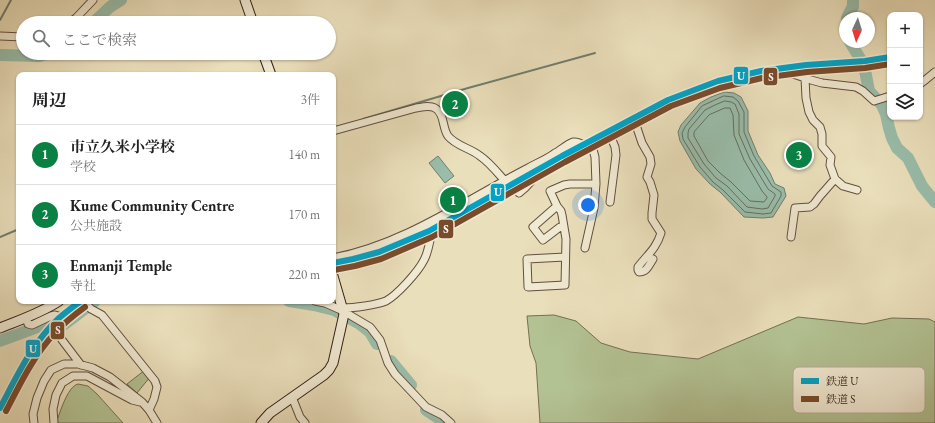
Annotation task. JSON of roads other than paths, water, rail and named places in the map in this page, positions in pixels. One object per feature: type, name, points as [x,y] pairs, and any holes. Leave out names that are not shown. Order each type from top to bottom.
[{"type":"street","points":[[78,16],[92,0]]},
{"type":"street","points":[[245,0],[250,16]]},
{"type":"street","points":[[0,36],[16,37]]},
{"type":"street","points":[[266,60],[270,72]]},
{"type":"street","points":[[923,82],[935,72]]},
{"type":"street","points":[[519,193],[538,174],[649,114],[670,104],[731,82],[783,73],[793,74],[822,83],[856,87],[864,91],[874,101],[887,97]]},
{"type":"street","points":[[805,78],[806,98],[809,112],[813,120],[820,126],[822,146],[831,157],[830,165],[836,179],[843,186],[857,190]]},
{"type":"street","points":[[336,130],[416,108],[427,106],[435,108],[441,115],[447,135],[454,141],[480,155],[504,180]]},
{"type":"street","points":[[635,122],[642,142],[650,157],[651,164],[647,177],[654,195],[652,219],[661,233],[658,242],[653,250],[638,266],[638,270],[640,272],[645,271],[653,259]]},
{"type":"street","points":[[610,135],[616,154],[610,202]]},
{"type":"street","points":[[336,257],[371,248],[401,237],[444,215],[573,142],[579,142],[590,146],[595,157],[596,184],[594,208],[585,248]]},
{"type":"street","points":[[791,237],[795,208],[810,207],[836,179]]},
{"type":"street","points":[[565,257],[527,259],[528,286],[565,285],[566,239],[561,211],[550,191],[570,184],[596,184]]},
{"type":"street","points":[[557,206],[533,227],[543,240],[560,228],[564,227]]},
{"type":"street","points":[[343,313],[385,301],[392,297],[418,269],[424,260],[431,236]]},
{"type":"street","points":[[261,423],[292,397],[324,375],[333,363],[343,313],[336,287]]},
{"type":"street","points":[[0,328],[26,318],[54,304]]},
{"type":"street","points":[[26,318],[28,324],[32,325],[55,315],[65,318],[88,304],[102,315],[155,381],[157,387],[149,410]]},
{"type":"street","points":[[327,304],[370,327],[380,340],[388,363],[395,374],[426,406],[442,415],[451,423]]},
{"type":"street","points":[[62,340],[81,365]]},
{"type":"street","points":[[34,423],[33,414],[37,398],[44,381],[51,370],[64,364],[81,365],[93,368],[110,377],[142,402],[157,423]]},
{"type":"street","points":[[54,423],[53,409],[56,395],[62,383],[73,376],[87,376],[132,400],[142,402]]},
{"type":"street","points":[[292,397],[300,417],[305,423]]},
{"type":"water","points":[[724,92],[734,93],[741,97],[748,111],[748,131],[758,155],[770,173],[775,184],[784,188],[786,196],[773,217],[744,217],[696,169],[680,141],[678,132],[681,125],[700,103]]},
{"type":"water","points":[[438,156],[454,176],[445,183],[429,163]]},
{"type":"waterway","points":[[0,20],[11,0]]},
{"type":"waterway","points":[[100,16],[110,7],[121,0]]},
{"type":"waterway","points":[[850,12],[853,6],[853,0]]},
{"type":"waterway","points":[[854,48],[864,65],[869,91],[882,105],[886,114],[892,138],[897,148],[908,158],[922,186],[935,202]]},
{"type":"waterway","points":[[363,119],[595,53]]},
{"type":"waterway","points":[[0,55],[16,55]]},
{"type":"waterway","points":[[0,237],[16,230]]},
{"type":"waterway","points":[[0,341],[43,325],[56,329],[91,304]]},
{"type":"waterway","points":[[308,304],[334,310],[360,324],[370,332],[377,344]]},
{"type":"waterway","points":[[391,361],[411,385]]},
{"type":"waterway","points":[[426,410],[446,423]]},
{"type":"rail line","name":"U","points":[[336,262],[379,252],[429,231],[562,156],[668,100],[718,81],[761,71],[887,57]]},
{"type":"rail line","name":"S","points":[[336,270],[381,259],[432,237],[565,162],[671,106],[720,88],[762,78],[887,64]]},
{"type":"rail line","name":"U","points":[[0,408],[26,360],[41,338],[59,318],[77,304]]},
{"type":"rail line","name":"S","points":[[6,411],[40,351],[62,326],[85,307]]},
{"type":"place","name":"Kume Community Centre","points":[[455,104]]},
{"type":"place","name":"Enmanji Temple","points":[[799,155]]},
{"type":"place","name":"市立久米小学校","points":[[453,200]]}]
